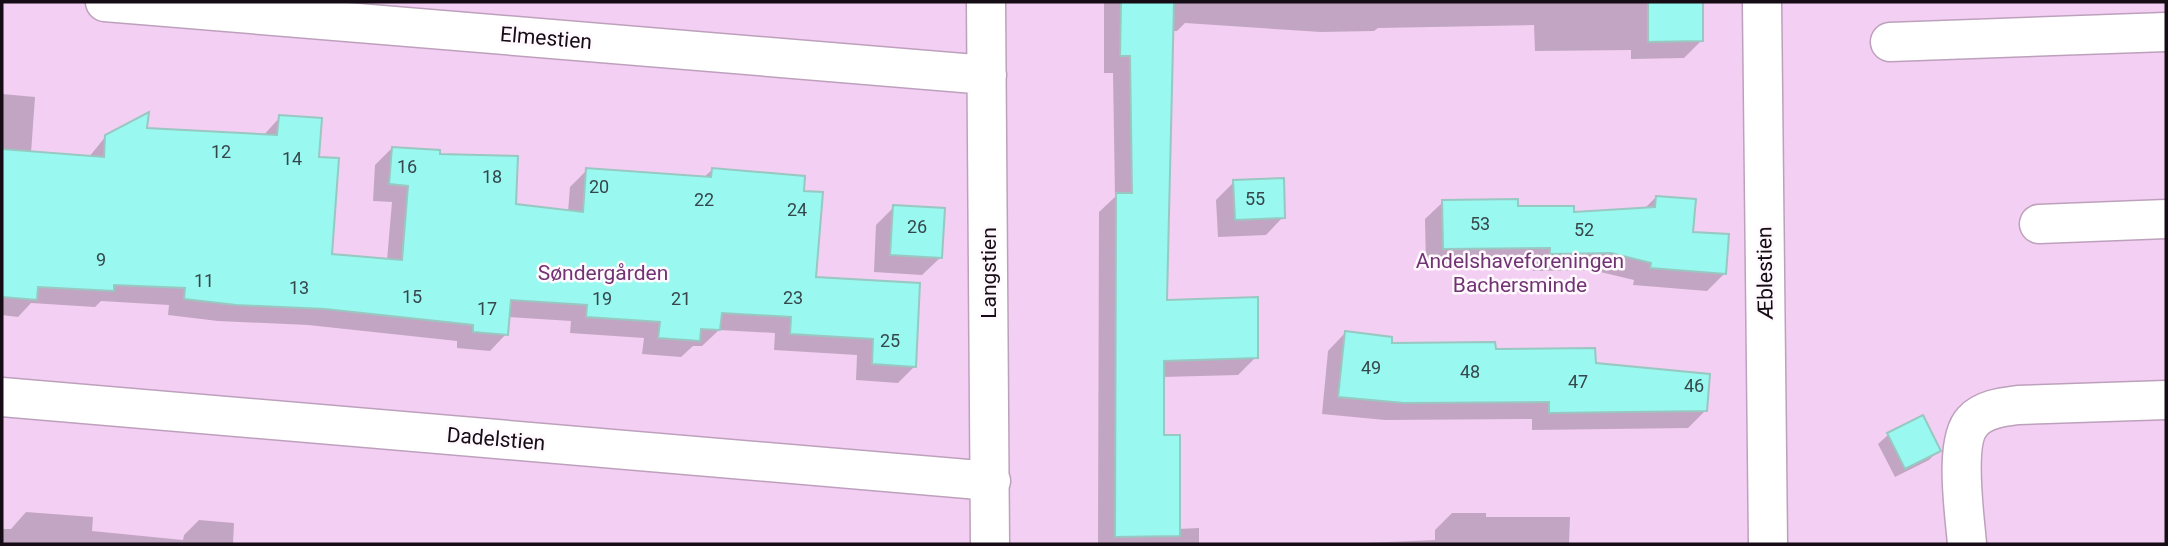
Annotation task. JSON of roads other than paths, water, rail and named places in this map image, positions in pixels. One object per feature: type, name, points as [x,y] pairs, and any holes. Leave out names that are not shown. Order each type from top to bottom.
[{"type":"lane","name":"Elmestien","points":[[105,2],[987,75]]},
{"type":"lane","name":"Langstien","points":[[986,2],[990,544]]},
{"type":"lane","name":"Æblestien","points":[[1762,2],[1768,544]]},
{"type":"lane","points":[[1890,42],[2166,32]]},
{"type":"lane","points":[[2039,224],[2166,219]]},
{"type":"lane","name":"Dadelstien","points":[[2,397],[990,481]]},
{"type":"lane","points":[[1967,544],[1962,462],[1964,440],[1972,421],[1994,409],[2018,405],[2166,400]]},
{"type":"park label","name":"Søndergården","points":[[603,273]]},
{"type":"park label","name":"Andelshaveforeningen Bachersminde","points":[[1520,273]]}]
